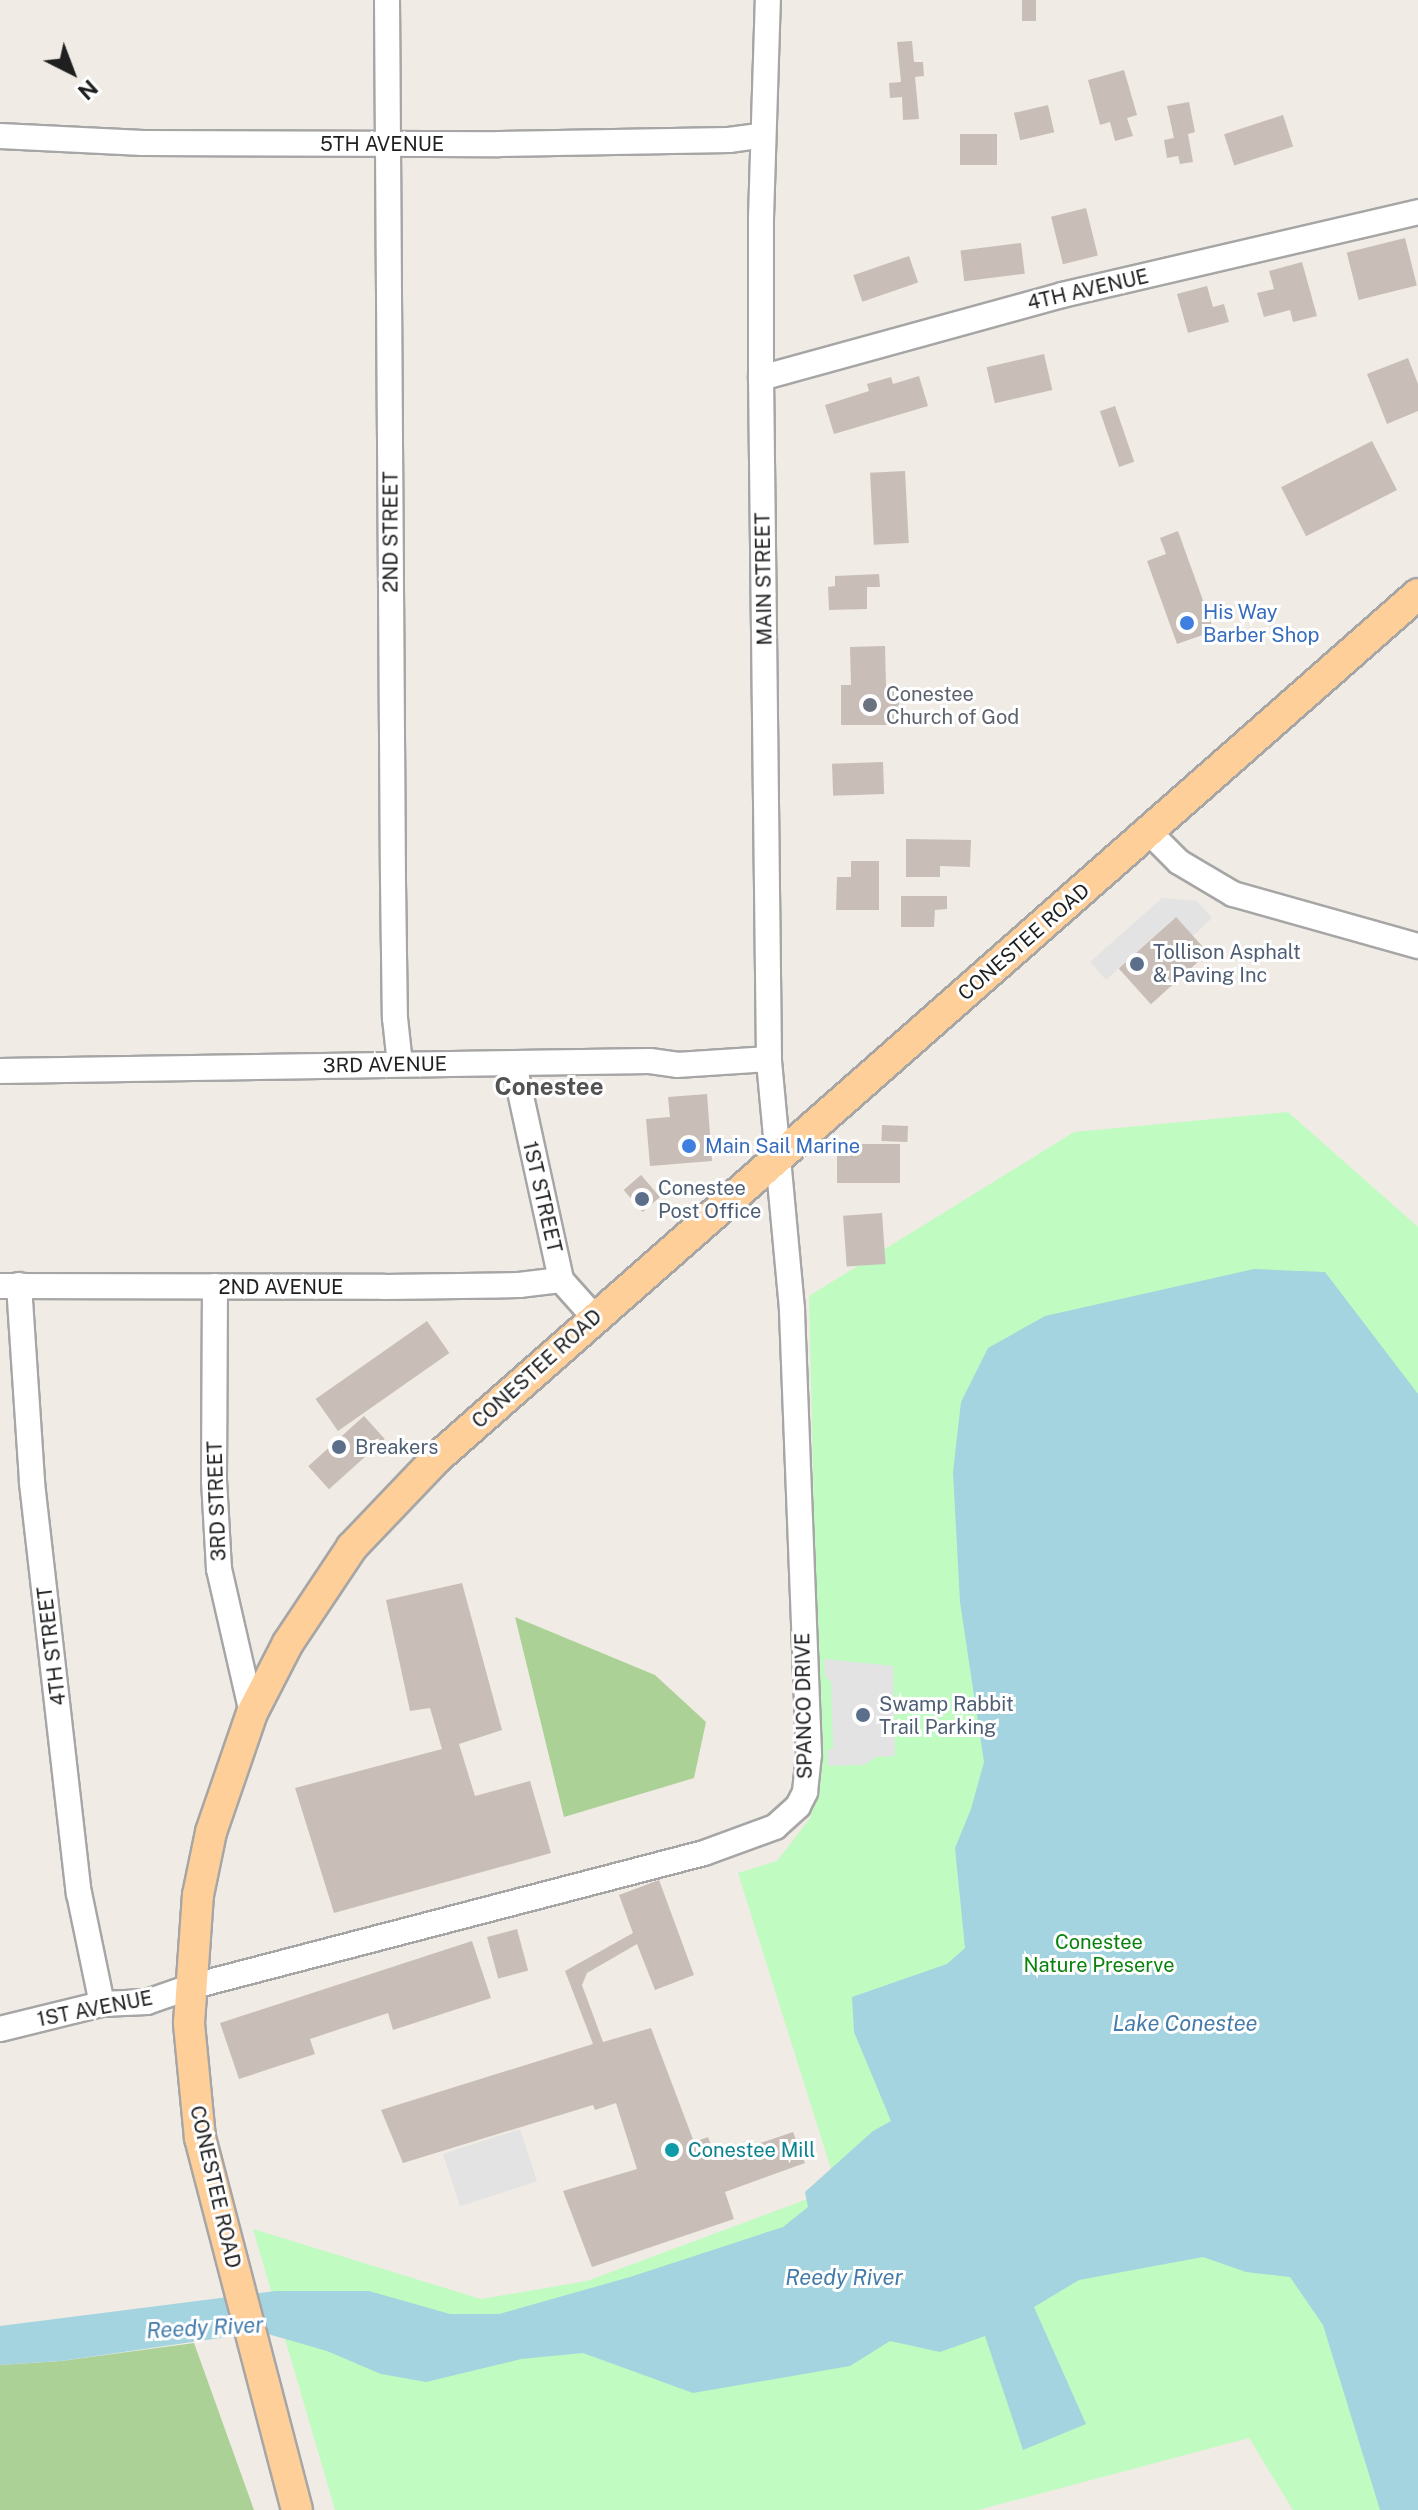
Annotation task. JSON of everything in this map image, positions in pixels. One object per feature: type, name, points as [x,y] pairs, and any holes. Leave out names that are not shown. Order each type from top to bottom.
[{"type":"main road","name":"CONESTEE ROAD","points":[[297,2510],[200,2138],[189,2023],[190,1987],[198,1895],[211,1832],[252,1713],[323,1586],[360,1538],[437,1458],[1418,594]]},
{"type":"street","name":"2ND STREET","points":[[387,0],[393,882],[395,1018],[400,1064]]},
{"type":"street","name":"MAIN STREET","points":[[768,0],[763,135],[761,378],[769,1059],[778,1158]]},
{"type":"street","name":"5TH AVENUE","points":[[0,136],[143,143],[388,143],[729,140],[763,135]]},
{"type":"street","name":"4TH AVENUE","points":[[761,378],[1062,295],[1418,212]]},
{"type":"street","points":[[1149,832],[1179,862],[1233,894],[1418,946]]},
{"type":"street","name":"3RD AVENUE","points":[[0,1071],[650,1061],[723,1064],[769,1059]]},
{"type":"street","name":"1ST STREET","points":[[514,1064],[561,1280],[594,1317]]},
{"type":"street","name":"SPANCO DRIVE","points":[[190,1987],[704,1853],[775,1827],[798,1806],[807,1783],[809,1754],[792,1309],[778,1158]]},
{"type":"street","name":"2ND AVENUE","points":[[10,1286],[519,1285],[561,1280]]},
{"type":"street","name":"4TH STREET","points":[[10,1286],[79,1893],[102,2004]]},
{"type":"street","name":"3RD STREET","points":[[215,1286],[214,1480],[219,1569],[252,1713]]},
{"type":"street","name":"1ST AVENUE","points":[[0,2029],[102,2004],[147,2002],[190,1987]]},
{"type":"green space","name":"Conestee Nature Preserve","points":[[1288,1112],[1418,1227],[1418,2510],[1293,2510],[1249,2438],[978,2510],[335,2510],[253,2229],[481,2299],[587,2281],[837,2188],[738,1873],[777,1861],[810,1818],[820,1771],[809,1296],[1074,1132]]},
{"type":"green space","points":[[515,1617],[655,1675],[706,1722],[694,1778],[564,1817]]},
{"type":"green space","points":[[194,2343],[254,2510],[0,2510],[0,2365],[61,2361]]},
{"type":"shaded area","points":[[1162,898],[1197,901],[1212,918],[1193,936],[1175,917],[1106,980],[1090,962]]},
{"type":"shaded area","name":"Swamp Rabbit Trail Parking","points":[[824,1659],[893,1666],[895,1756],[876,1757],[864,1765],[828,1766],[827,1751],[833,1748],[831,1682],[825,1676]]},
{"type":"shaded area","points":[[520,2129],[537,2181],[460,2206],[443,2154]]},
{"type":"water","name":"Lake Conestee","points":[[1254,1269],[1325,1272],[1418,1394],[1418,2510],[1380,2510],[1323,2325],[1290,2277],[1246,2272],[1203,2257],[1079,2280],[1034,2307],[1086,2424],[1023,2450],[985,2336],[940,2352],[890,2341],[850,2366],[693,2393],[583,2353],[521,2359],[426,2382],[381,2374],[327,2351],[261,2332],[61,2361],[0,2365],[0,2326],[276,2291],[369,2291],[450,2314],[499,2314],[630,2277],[783,2227],[808,2207],[805,2192],[873,2131],[891,2121],[854,2032],[852,1997],[947,1964],[965,1948],[955,1848],[971,1809],[984,1762],[960,1602],[953,1472],[961,1402],[988,1348],[1045,1316]]},
{"type":"building","points":[[1022,0],[1036,0],[1036,21],[1022,21]]},
{"type":"building","points":[[912,41],[914,62],[923,62],[924,76],[915,77],[919,119],[903,120],[902,97],[890,98],[889,83],[901,82],[897,42]]},
{"type":"building","points":[[1124,70],[1137,115],[1127,118],[1133,136],[1115,141],[1110,122],[1100,125],[1088,80]]},
{"type":"building","points":[[1189,102],[1195,132],[1188,134],[1193,162],[1180,164],[1178,156],[1167,158],[1164,140],[1174,138],[1167,106]]},
{"type":"building","points":[[1048,105],[1054,132],[1020,140],[1014,113]]},
{"type":"building","points":[[1283,115],[1293,146],[1234,166],[1224,134]]},
{"type":"building","points":[[960,134],[997,134],[997,165],[960,165]]},
{"type":"building","points":[[1086,208],[1098,256],[1063,264],[1051,217]]},
{"type":"building","points":[[1405,238],[1417,286],[1359,300],[1347,253]]},
{"type":"building","points":[[1021,243],[1025,274],[964,281],[960,250]]},
{"type":"building","points":[[909,256],[918,282],[862,302],[853,275]]},
{"type":"building","points":[[1302,262],[1317,316],[1293,322],[1290,310],[1264,317],[1257,293],[1274,289],[1269,271]]},
{"type":"building","points":[[1207,286],[1213,307],[1224,304],[1229,322],[1188,333],[1177,294]]},
{"type":"building","points":[[1044,354],[1052,390],[995,403],[987,367]]},
{"type":"building","points":[[1408,358],[1418,384],[1418,411],[1387,424],[1367,374]]},
{"type":"building","points":[[919,376],[928,406],[834,434],[825,405],[869,391],[867,384],[891,377],[893,384]]},
{"type":"building","points":[[1115,406],[1134,462],[1119,467],[1100,411]]},
{"type":"building","points":[[1372,441],[1397,490],[1306,536],[1281,487]]},
{"type":"building","points":[[905,471],[909,543],[874,545],[870,473]]},
{"type":"building","points":[[1178,531],[1214,631],[1177,644],[1147,561],[1166,554],[1160,538]]},
{"type":"building","points":[[879,574],[880,587],[867,587],[867,609],[829,610],[828,587],[835,586],[835,576]]},
{"type":"building","name":"Conestee Church of God","points":[[885,646],[886,686],[899,686],[899,725],[841,725],[841,685],[851,685],[850,647]]},
{"type":"building","points":[[883,762],[884,794],[833,796],[832,764]]},
{"type":"building","points":[[906,839],[971,840],[970,867],[940,866],[940,877],[906,877]]},
{"type":"building","points":[[851,861],[879,861],[879,910],[836,910],[837,877],[851,877]]},
{"type":"building","points":[[901,896],[947,896],[947,909],[935,910],[934,927],[901,927]]},
{"type":"building","points":[[1176,917],[1208,953],[1151,1004],[1119,969]]},
{"type":"building","points":[[707,1094],[712,1161],[650,1166],[646,1119],[670,1117],[668,1097]]},
{"type":"building","points":[[882,1125],[908,1126],[907,1142],[881,1141]]},
{"type":"building","points":[[837,1144],[900,1144],[900,1183],[837,1183]]},
{"type":"building","points":[[641,1175],[660,1197],[643,1212],[624,1190]]},
{"type":"building","points":[[882,1213],[886,1264],[847,1267],[843,1216]]},
{"type":"building","points":[[427,1321],[449,1353],[338,1431],[316,1399]]},
{"type":"building","points":[[364,1416],[385,1439],[329,1489],[308,1466]]},
{"type":"building","points":[[462,1583],[502,1730],[459,1744],[475,1796],[530,1781],[551,1853],[334,1913],[295,1788],[442,1749],[430,1708],[410,1711],[386,1600]]},
{"type":"building","name":"Conestee Mill","points":[[659,1880],[694,1975],[655,1990],[637,1944],[587,1973],[582,1985],[603,2042],[651,2028],[694,2142],[708,2137],[716,2158],[793,2132],[805,2163],[725,2192],[734,2219],[592,2267],[563,2191],[637,2169],[616,2103],[595,2110],[593,2105],[403,2163],[381,2110],[593,2044],[565,1971],[633,1933],[619,1895]]},
{"type":"building","points":[[517,1929],[528,1971],[498,1979],[487,1937]]},
{"type":"building","points":[[472,1941],[491,1998],[393,2030],[388,2013],[310,2039],[315,2054],[239,2079],[220,2023]]},
{"type":"place","name":"His Way Barber Shop","points":[[1187,623]]},
{"type":"place","name":"Conestee Church of God","points":[[870,705]]},
{"type":"place","name":"Tollison Asphalt & Paving Inc","points":[[1137,964]]},
{"type":"place","name":"Main Sail Marine","points":[[689,1146]]},
{"type":"place","name":"Conestee Post Office","points":[[642,1199]]},
{"type":"place","name":"Breakers","points":[[339,1447]]},
{"type":"place","name":"Swamp Rabbit Trail Parking","points":[[863,1715]]},
{"type":"place","name":"Conestee Mill","points":[[672,2150]]},
{"type":"district","name":"Conestee","points":[[549,1087]]},
{"type":"water label","name":"Reedy River","points":[[844,2278]]},
{"type":"water label","name":"Reedy River","points":[[205,2328]]}]
